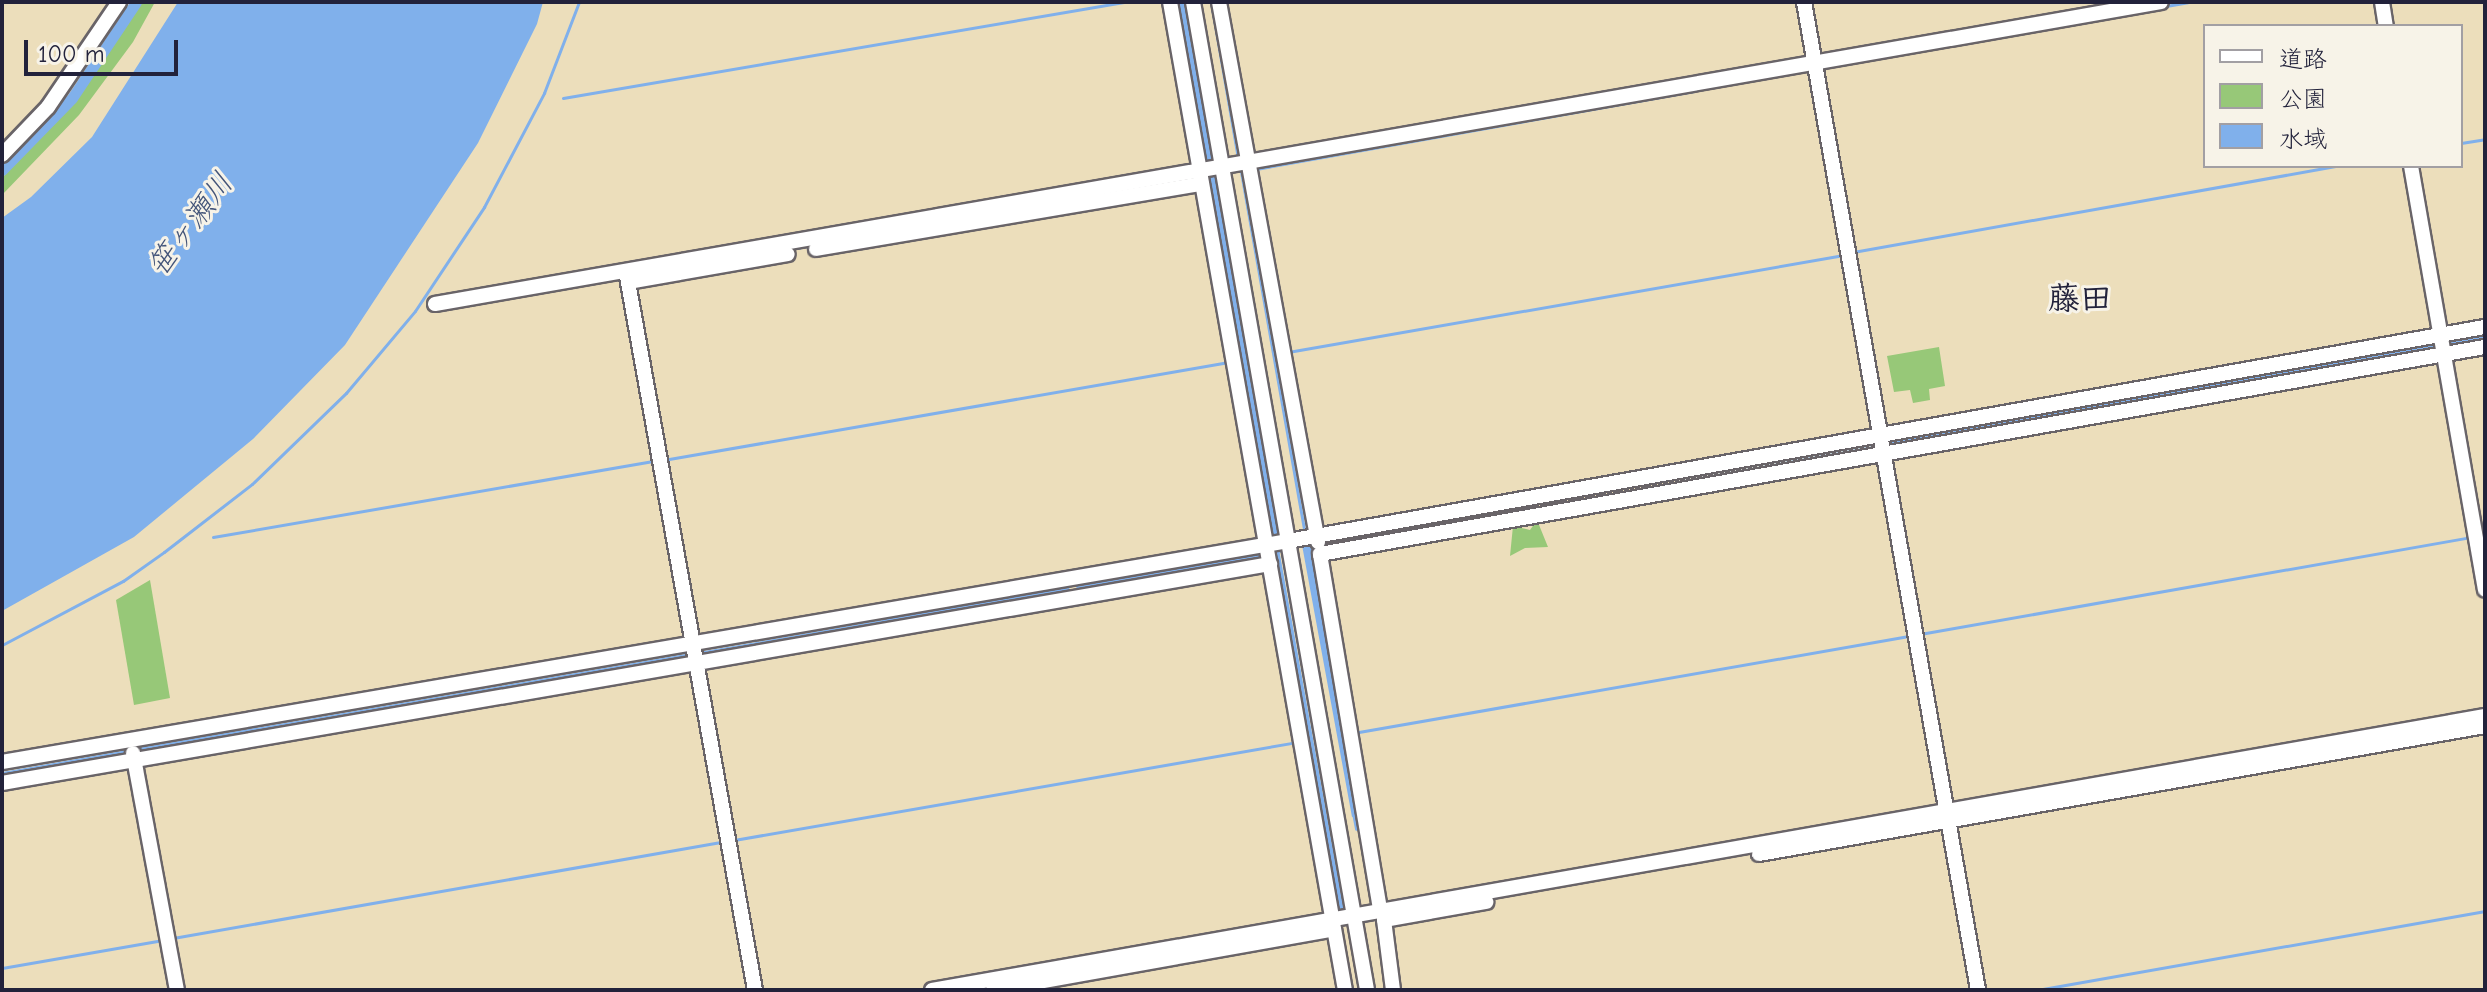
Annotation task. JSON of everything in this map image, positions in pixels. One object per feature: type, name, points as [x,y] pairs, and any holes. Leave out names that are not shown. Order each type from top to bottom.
[{"type":"street","points":[[2,155],[48,107],[119,2]]},
{"type":"street","points":[[1170,2],[1227,171],[1283,353],[1292,546],[1353,822],[1363,915],[1345,990]]},
{"type":"street","points":[[1193,2],[1227,171],[1292,546],[1363,915],[1393,990]]},
{"type":"street","points":[[1219,2],[1227,171],[1292,546],[1353,822],[1367,990]]},
{"type":"street","points":[[1804,2],[1978,990]]},
{"type":"street","points":[[435,304],[627,277],[921,227],[2161,2]]},
{"type":"street","points":[[2382,2],[2386,24]]},
{"type":"street","points":[[2411,168],[2485,590]]},
{"type":"street","points":[[627,277],[755,990]]},
{"type":"street","points":[[2,783],[133,750],[1073,589],[1292,546],[1881,445],[2441,344],[2485,327]]},
{"type":"street","points":[[2441,344],[2485,347]]},
{"type":"street","points":[[1947,816],[2485,716]]},
{"type":"street","points":[[932,990],[997,985],[1241,941],[1363,915],[2485,726]]},
{"type":"street","points":[[2,762],[133,750]]},
{"type":"street","points":[[133,750],[177,990]]},
{"type":"green space","points":[[140,2],[155,2],[133,42],[79,115],[2,195],[2,178],[79,95]]},
{"type":"green space","points":[[1939,347],[1945,386],[1929,389],[1930,400],[1913,403],[1910,390],[1894,392],[1887,356]]},
{"type":"green space","points":[[1537,520],[1548,547],[1525,548],[1510,556],[1513,526],[1530,530]]},
{"type":"green space","points":[[150,580],[170,698],[134,705],[116,600]]},
{"type":"water","name":"笹ヶ瀬川","points":[[178,2],[543,2],[537,24],[478,143],[345,345],[253,439],[134,537],[2,611],[2,218],[31,197],[92,137]]},
{"type":"water","points":[[1312,543],[1316,550],[1312,554],[1356,816],[1352,817],[1302,545]]},
{"type":"water","points":[[1279,549],[1342,913],[1335,911],[1274,551]]},
{"type":"water","points":[[1262,553],[1263,559],[1077,591],[1076,585]]},
{"type":"water","points":[[1069,587],[1070,592],[883,624],[882,619]]},
{"type":"waterway","points":[[2,170],[72,98],[136,2]]},
{"type":"waterway","points":[[2,645],[123,581],[164,552],[252,484],[346,393],[415,311],[484,207],[544,93],[579,2]]},
{"type":"waterway","points":[[563,98],[1124,2]]},
{"type":"waterway","points":[[1181,2],[1277,548]]},
{"type":"waterway","points":[[1211,2],[1238,159]]},
{"type":"waterway","points":[[2166,6],[2188,2]]},
{"type":"waterway","points":[[1256,169],[1694,91]]},
{"type":"waterway","points":[[2463,143],[2485,139]]},
{"type":"waterway","points":[[1240,166],[1305,533]]},
{"type":"waterway","points":[[1853,252],[2324,168]]},
{"type":"waterway","points":[[790,249],[810,246]]},
{"type":"waterway","points":[[1288,352],[1844,255]]},
{"type":"waterway","points":[[2446,344],[2485,337]]},
{"type":"waterway","points":[[1887,444],[2438,345]]},
{"type":"waterway","points":[[669,459],[1229,362]]},
{"type":"waterway","points":[[1678,482],[1879,446]]},
{"type":"waterway","points":[[213,537],[655,461]]},
{"type":"waterway","points":[[1920,634],[2471,537]]},
{"type":"waterway","points":[[698,653],[884,621]]},
{"type":"waterway","points":[[1353,733],[1909,636]]},
{"type":"waterway","points":[[138,749],[691,654]]},
{"type":"waterway","points":[[734,840],[1297,742]]},
{"type":"waterway","points":[[2,773],[127,751]]},
{"type":"waterway","points":[[1353,813],[1356,829]]},
{"type":"waterway","points":[[173,938],[721,842]]},
{"type":"waterway","points":[[2037,990],[2485,911]]},
{"type":"waterway","points":[[2,968],[162,940]]},
{"type":"district","name":"藤田","points":[[2080,299]]}]
